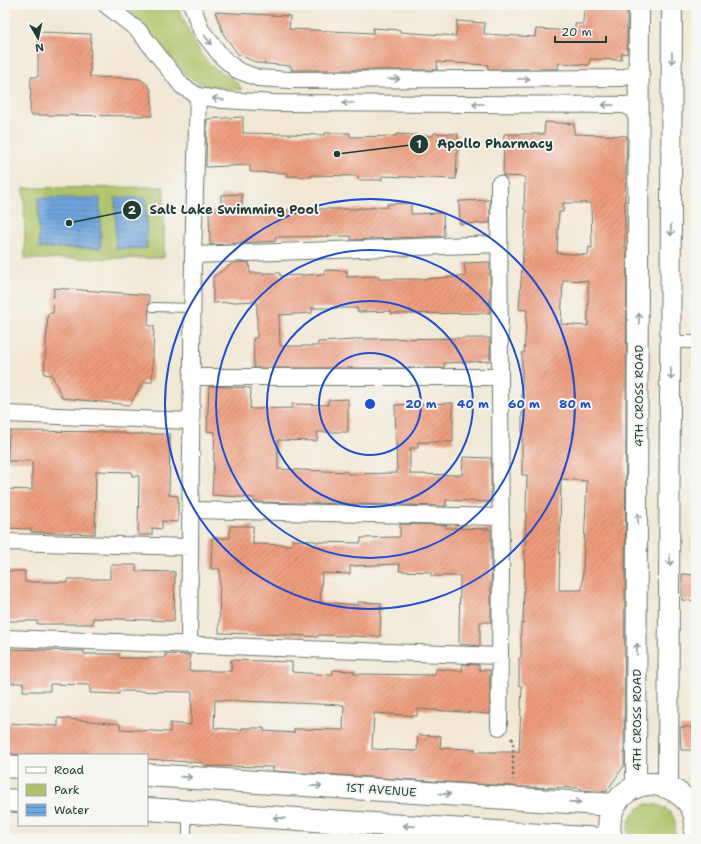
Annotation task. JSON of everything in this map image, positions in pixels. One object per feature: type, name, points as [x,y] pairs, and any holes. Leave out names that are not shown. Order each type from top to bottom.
[{"type":"main road","points":[[5,766],[18,767]]},
{"type":"main road","name":"1ST AVENUE","points":[[148,775],[615,805]]},
{"type":"main road","points":[[611,839],[610,819],[615,805],[624,793],[636,786],[650,783],[668,786],[678,792],[690,805],[695,812],[694,839]]},
{"type":"main road","points":[[5,800],[18,801]]},
{"type":"main road","points":[[148,809],[187,812],[333,830],[601,839]]},
{"type":"street","points":[[106,5],[139,31],[182,86],[198,96],[250,102],[625,105],[632,109],[639,121]]},
{"type":"street","points":[[192,5],[201,30],[222,57],[237,70],[258,78],[289,80],[622,78],[631,75],[639,68]]},
{"type":"street","name":"4TH CROSS ROAD","points":[[636,786],[640,172],[639,5]]},
{"type":"street","points":[[668,786],[672,5]]},
{"type":"street","points":[[250,102],[258,78]]},
{"type":"street","points":[[431,79],[431,103]]},
{"type":"street","points":[[189,645],[193,308],[192,254],[198,96]]},
{"type":"street","points":[[640,172],[644,166],[656,163],[663,164],[672,172]]},
{"type":"street","points":[[499,184],[501,517],[499,726]]},
{"type":"street","points":[[639,193],[648,204],[656,206],[668,202],[672,195]]},
{"type":"street","points":[[192,254],[499,244]]},
{"type":"street","points":[[671,342],[696,342]]},
{"type":"street","points":[[191,378],[500,377]]},
{"type":"street","points":[[5,414],[191,421]]},
{"type":"street","points":[[190,510],[501,517]]},
{"type":"street","points":[[5,542],[190,547]]},
{"type":"street","points":[[638,588],[643,582],[654,579],[662,580],[670,589]]},
{"type":"street","points":[[637,609],[646,621],[655,622],[666,618],[670,612]]},
{"type":"street","points":[[5,638],[499,656]]},
{"type":"lane","points":[[153,307],[193,308]]},
{"type":"lane","points":[[186,839],[187,812]]},
{"type":"path","points":[[499,726],[513,740],[512,798]]},
{"type":"green space","points":[[117,5],[177,5],[196,46],[206,60],[217,70],[237,82],[242,90],[204,85],[187,77],[144,25]]},
{"type":"green space","points":[[164,187],[164,258],[25,259],[24,188]]},
{"type":"green space","points":[[646,804],[660,806],[671,813],[676,825],[673,839],[631,839],[628,828],[630,818],[637,810]]},
{"type":"water","points":[[38,198],[100,198],[101,248],[39,248]]},
{"type":"water","points":[[115,198],[146,198],[147,248],[116,249]]},
{"type":"building","points":[[584,5],[627,5],[627,54],[622,53],[621,60],[590,59],[589,65],[559,63],[558,69],[488,69],[488,65],[437,62],[437,70],[291,70],[291,66],[257,63],[238,54],[224,35],[215,12],[290,16],[289,29],[373,33],[373,28],[400,30],[400,32],[456,36],[457,21],[485,23],[484,34],[535,37],[536,29],[575,31],[575,24],[583,24]]},
{"type":"building","points":[[38,32],[91,34],[90,77],[140,79],[147,84],[151,90],[152,116],[30,115],[31,77],[38,77]]},
{"type":"building","points":[[243,117],[243,133],[325,135],[325,133],[350,133],[350,137],[396,136],[396,134],[433,136],[434,133],[458,134],[456,179],[382,176],[382,180],[358,180],[358,176],[312,175],[312,177],[287,176],[287,173],[250,172],[250,165],[206,167],[207,119]]},
{"type":"building","points":[[545,122],[574,124],[574,134],[627,136],[625,202],[625,249],[627,249],[624,766],[606,792],[581,790],[581,788],[524,787],[273,771],[273,767],[204,766],[204,763],[148,759],[148,754],[18,755],[5,753],[5,723],[58,726],[58,718],[120,724],[120,729],[170,732],[170,723],[191,725],[192,692],[119,691],[119,694],[90,693],[90,685],[50,684],[50,691],[23,691],[23,683],[5,683],[5,649],[84,651],[84,654],[119,654],[119,658],[165,658],[165,654],[190,655],[189,671],[231,671],[231,660],[292,662],[292,672],[332,675],[333,670],[354,671],[354,674],[435,675],[436,669],[462,671],[463,664],[479,665],[479,670],[490,670],[490,714],[417,709],[417,716],[374,713],[372,749],[417,751],[418,735],[441,736],[440,748],[475,749],[475,752],[519,752],[522,686],[519,685],[519,658],[521,658],[521,624],[523,624],[527,475],[522,475],[522,353],[524,353],[527,310],[519,309],[526,210],[524,210],[525,177],[503,176],[504,134],[544,134]],"holes":[[[563,203],[591,203],[592,248],[589,247],[588,255],[557,253],[559,212],[563,212]],[[563,280],[588,281],[588,326],[561,324]],[[561,479],[587,481],[582,590],[559,590]],[[215,700],[344,705],[343,730],[294,729],[294,733],[264,731],[264,728],[242,728],[242,730],[214,728]]]},
{"type":"building","points":[[242,194],[242,213],[288,211],[288,209],[350,209],[388,207],[387,204],[411,203],[411,214],[443,213],[444,236],[351,240],[351,236],[275,237],[276,241],[210,245],[209,211],[221,210],[221,195]]},
{"type":"building","points":[[490,200],[490,223],[460,224],[459,201]]},
{"type":"building","points":[[249,262],[250,273],[280,273],[280,276],[325,274],[325,270],[347,271],[347,277],[378,276],[379,279],[422,279],[466,276],[464,263],[490,262],[490,313],[391,314],[391,311],[358,312],[357,308],[312,308],[312,313],[279,315],[280,346],[318,346],[318,342],[354,339],[490,338],[490,361],[444,363],[444,368],[254,368],[253,338],[257,338],[257,301],[213,303],[213,277],[233,263]]},
{"type":"building","points":[[54,288],[149,295],[148,326],[154,326],[152,382],[143,382],[130,405],[62,398],[52,375],[44,374],[48,313],[53,313]]},
{"type":"building","points":[[209,386],[251,388],[250,409],[292,408],[292,404],[328,405],[328,400],[348,399],[348,432],[317,432],[317,441],[278,440],[278,469],[348,472],[348,474],[397,473],[395,405],[453,403],[453,442],[418,442],[418,448],[410,448],[410,474],[462,475],[463,457],[491,458],[491,502],[446,500],[446,506],[254,502],[254,498],[212,495],[215,432],[207,431]]},
{"type":"building","points":[[9,431],[170,434],[169,495],[178,496],[178,522],[162,521],[162,529],[152,528],[152,535],[138,535],[139,476],[132,476],[132,472],[96,471],[95,534],[31,532],[31,529],[5,528],[5,489],[32,490],[32,461],[8,461]]},
{"type":"building","points":[[400,524],[446,525],[446,528],[491,529],[491,622],[480,622],[480,646],[459,644],[460,576],[431,576],[431,572],[399,571],[400,564],[350,566],[350,574],[322,573],[320,602],[358,605],[358,602],[381,603],[380,637],[318,635],[318,637],[219,633],[220,569],[211,569],[212,538],[230,538],[230,526],[253,526],[253,544],[292,545],[292,540],[361,543],[361,538],[400,537]]},
{"type":"building","points":[[110,565],[136,565],[136,571],[175,572],[174,621],[93,618],[93,624],[37,624],[37,621],[5,621],[5,571],[25,571],[25,582],[68,582],[68,579],[110,579]]},
{"type":"building","points":[[682,574],[696,575],[696,601],[682,600]]},
{"type":"building","points":[[680,727],[696,727],[696,750],[681,750]]},
{"type":"place","name":"Apollo Pharmacy","points":[[337,154]]},
{"type":"place","name":"Salt Lake Swimming Pool","points":[[69,223]]}]
